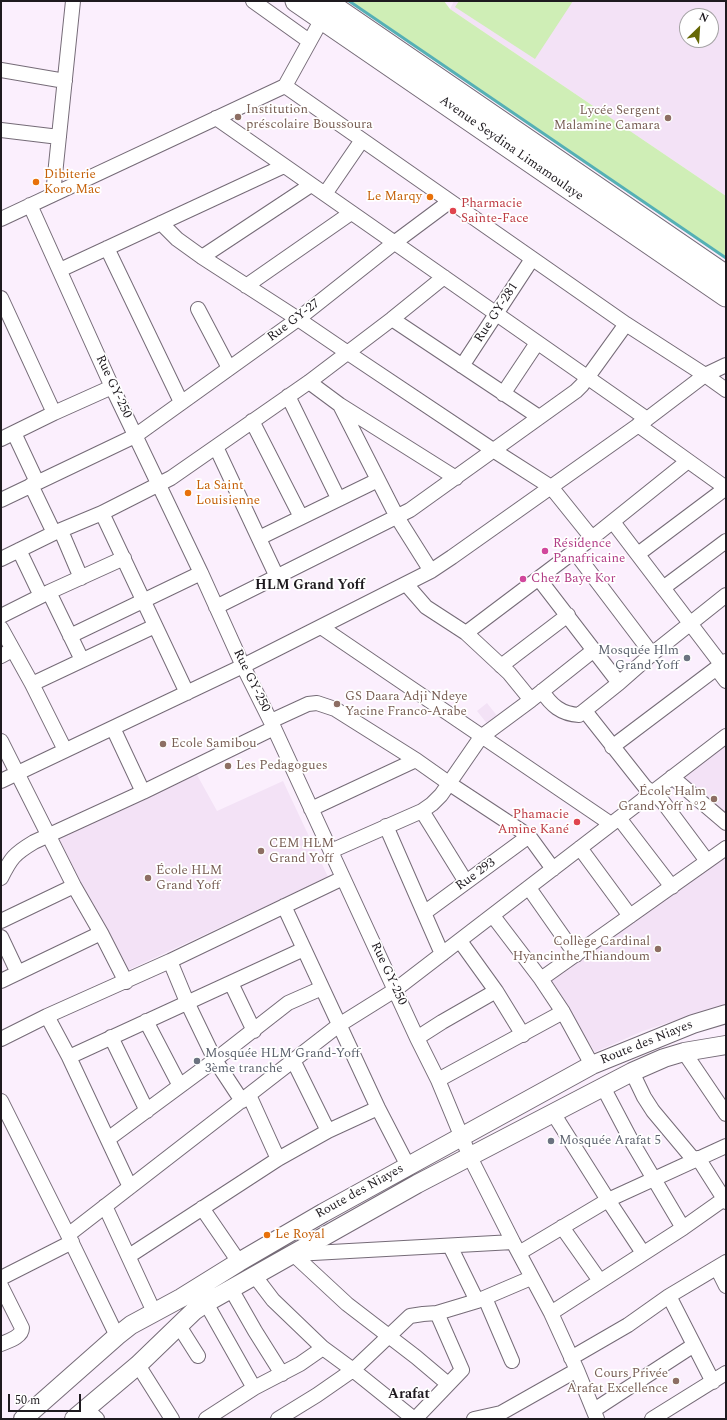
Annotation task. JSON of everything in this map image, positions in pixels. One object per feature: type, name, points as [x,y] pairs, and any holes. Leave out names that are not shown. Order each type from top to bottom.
[{"type":"highway","name":"Avenue Seydina Limamoulaye","points":[[296,1],[323,10],[726,276]]},
{"type":"highway","name":"Avenue Seydina Limamoulaye","points":[[323,10],[726,296]]},
{"type":"main road","name":"Route des Niayes","points":[[23,1419],[131,1325],[181,1298],[239,1262],[408,1166],[592,1065],[693,1024],[726,1014]]},
{"type":"main road","name":"Route des Niayes","points":[[85,1416],[194,1311],[254,1275],[417,1184],[632,1072],[664,1058],[684,1052],[726,1045]]},
{"type":"street","points":[[53,194],[73,1]]},
{"type":"street","points":[[253,1],[309,41]]},
{"type":"street","points":[[3,214],[30,205],[285,86],[309,41],[323,10]]},
{"type":"street","points":[[1,70],[65,81]]},
{"type":"street","points":[[285,86],[626,324],[726,390]]},
{"type":"street","points":[[216,118],[588,378],[688,461],[726,488],[638,554]]},
{"type":"street","points":[[1,130],[59,137]]},
{"type":"street","points":[[325,194],[362,140]]},
{"type":"street","points":[[60,270],[284,166]]},
{"type":"street","points":[[202,257],[311,185]]},
{"type":"street","name":"Rue GY-27","points":[[1,500],[135,436],[298,318],[394,243],[450,202]]},
{"type":"street","name":"Rue GY-250","points":[[30,205],[112,387],[159,484],[243,666],[344,878],[417,1038],[438,1080],[470,1157],[531,1278],[551,1313],[595,1414]]},
{"type":"street","points":[[246,286],[351,212]]},
{"type":"street","points":[[161,223],[177,239],[202,257],[298,318],[493,450],[552,487],[592,538]]},
{"type":"street","points":[[107,248],[182,402]]},
{"type":"street","name":"Rue GY-281","points":[[462,366],[532,259]]},
{"type":"street","points":[[1,559],[102,513],[176,475],[309,382],[392,319],[444,277]]},
{"type":"street","points":[[1,298],[54,413]]},
{"type":"street","points":[[198,308],[229,368]]},
{"type":"street","points":[[392,319],[539,417]]},
{"type":"street","points":[[216,606],[410,510],[576,391],[588,378],[626,324]]},
{"type":"street","points":[[503,394],[537,342]]},
{"type":"street","points":[[1,781],[243,666],[431,571],[552,487],[705,375],[726,365]]},
{"type":"street","points":[[309,382],[340,405],[456,478]]},
{"type":"street","points":[[81,578],[34,484],[5,436],[112,387]]},
{"type":"street","points":[[288,396],[338,498]]},
{"type":"street","points":[[340,405],[397,517],[431,571]]},
{"type":"street","points":[[252,421],[301,517]]},
{"type":"street","points":[[216,447],[277,577]]},
{"type":"street","points":[[466,633],[613,522],[688,461]]},
{"type":"street","points":[[259,538],[338,498],[378,480]]},
{"type":"street","points":[[102,513],[187,693]]},
{"type":"street","points":[[613,522],[721,665],[726,681]]},
{"type":"street","points":[[663,588],[726,541]]},
{"type":"street","points":[[19,550],[70,636],[82,660]]},
{"type":"street","points":[[574,552],[652,654]]},
{"type":"street","points":[[65,750],[32,684],[7,653],[2,617],[45,594],[124,558]]},
{"type":"street","points":[[70,636],[201,574]]},
{"type":"street","points":[[539,578],[619,684]]},
{"type":"street","points":[[406,584],[426,607],[466,633],[517,682],[531,700]]},
{"type":"street","points":[[542,691],[556,708],[565,712],[579,715],[619,684],[652,654],[726,595]]},
{"type":"street","points":[[501,666],[568,615]]},
{"type":"street","points":[[32,684],[156,626]]},
{"type":"street","points":[[321,627],[481,737],[615,821],[672,887]]},
{"type":"street","points":[[331,851],[422,811],[432,804],[450,784],[481,737],[594,650]]},
{"type":"street","points":[[612,747],[721,665]]},
{"type":"street","points":[[1,878],[10,860],[20,850],[143,792],[272,725],[308,704],[317,703],[335,709],[416,760],[529,836],[553,869]]},
{"type":"street","points":[[585,711],[645,787],[663,802],[707,861]]},
{"type":"street","points":[[113,728],[143,792]]},
{"type":"street","points":[[1,1278],[70,1238],[105,1206],[293,1060],[339,1025],[395,990],[726,736]]},
{"type":"street","points":[[1,741],[74,886],[101,933],[126,982]]},
{"type":"street","points":[[311,809],[416,760]]},
{"type":"street","points":[[672,777],[726,824]]},
{"type":"street","points":[[422,811],[466,882]]},
{"type":"street","points":[[386,826],[442,954]]},
{"type":"street","name":"Rue 293","points":[[424,913],[529,836]]},
{"type":"street","points":[[580,848],[630,916]]},
{"type":"street","points":[[541,978],[576,955],[726,848]]},
{"type":"street","points":[[1,1039],[47,1016],[126,982],[344,878]]},
{"type":"street","points":[[1,921],[74,886]]},
{"type":"street","points":[[528,888],[576,955]]},
{"type":"street","points":[[284,906],[378,1108],[408,1166]]},
{"type":"street","points":[[493,916],[541,978],[592,1065]]},
{"type":"street","points":[[1,982],[101,933]]},
{"type":"street","points":[[1,937],[18,973]]},
{"type":"street","points":[[460,941],[496,992],[523,1035]]},
{"type":"street","points":[[69,1057],[304,949]]},
{"type":"street","points":[[170,961],[187,1002],[215,1060],[245,1098],[278,1159]]},
{"type":"street","points":[[231,983],[254,1031]]},
{"type":"street","points":[[108,1139],[254,1031],[271,1015],[288,1003],[322,988]]},
{"type":"street","points":[[417,1038],[496,992]]},
{"type":"street","points":[[438,1080],[492,1050],[523,1035],[562,1012]]},
{"type":"street","points":[[47,1016],[69,1057],[130,1187]]},
{"type":"street","points":[[146,1021],[180,1086]]},
{"type":"street","points":[[111,1037],[147,1111]]},
{"type":"street","points":[[684,1052],[726,1114]]},
{"type":"street","points":[[293,1060],[328,1131]]},
{"type":"street","points":[[551,1313],[725,1200],[696,1159],[652,1111],[632,1072]]},
{"type":"street","points":[[603,1087],[632,1142],[683,1228]]},
{"type":"street","points":[[1,1101],[70,1238],[117,1336]]},
{"type":"street","points":[[129,1256],[278,1159],[328,1131],[378,1108]]},
{"type":"street","points":[[553,1114],[643,1253]]},
{"type":"street","points":[[293,1254],[450,1246],[516,1248],[562,1227],[608,1200],[655,1180],[696,1159],[726,1146]]},
{"type":"street","points":[[105,1206],[154,1312]]},
{"type":"street","points":[[202,1208],[239,1262]]},
{"type":"street","points":[[562,1227],[600,1281]]},
{"type":"street","points":[[450,1246],[481,1300],[512,1361]]},
{"type":"street","points":[[293,1254],[347,1304],[416,1357],[448,1384]]},
{"type":"street","points":[[474,1419],[501,1413],[574,1364],[670,1296],[722,1265],[726,1286]]},
{"type":"street","points":[[254,1275],[273,1300],[324,1348],[414,1419],[461,1372],[462,1367],[437,1313]]},
{"type":"street","points":[[278,1419],[317,1395],[353,1370],[410,1316],[437,1313],[481,1300],[531,1278]]},
{"type":"street","points":[[1,1286],[22,1328],[20,1334],[1,1344]]},
{"type":"street","points":[[231,1289],[282,1374]]},
{"type":"street","points":[[652,1419],[721,1379],[694,1345],[670,1296]]},
{"type":"street","points":[[206,1303],[254,1388]]},
{"type":"street","points":[[179,1326],[198,1356]]},
{"type":"street","points":[[595,1414],[694,1345]]},
{"type":"street","points":[[206,1419],[254,1388],[300,1364],[324,1348]]},
{"type":"street","points":[[138,1364],[172,1419]]},
{"type":"shaded area","name":"Lycée Sergent Malamine Camara","points":[[454,1],[726,1],[726,196],[450,9]]},
{"type":"shaded area","points":[[487,703],[498,717],[489,726],[477,711]]},
{"type":"shaded area","name":"École Halm Grand Yoff n°2","points":[[726,739],[726,820],[676,777]]},
{"type":"shaded area","name":"École HLM Grand Yoff","points":[[196,773],[217,811],[283,781],[329,879],[124,972],[55,837]]},
{"type":"shaded area","name":"Collège Cardinal Hyancinthe Thiandoum","points":[[726,854],[726,1008],[691,1015],[643,1031],[595,1052],[546,978]]},
{"type":"green space","points":[[351,1],[444,1],[450,9],[726,196],[725,256]]},
{"type":"green space","points":[[459,1],[573,1],[535,59],[455,7]]},
{"type":"waterway","points":[[349,1],[726,258]]},
{"type":"place","name":"Institution préscolaire Boussoura","points":[[238,117]]},
{"type":"place","name":"Lycée Sergent Malamine Camara","points":[[668,118]]},
{"type":"place","name":"Dibiterie Koro Mac","points":[[36,182]]},
{"type":"place","name":"Le Marqy","points":[[430,197]]},
{"type":"place","name":"Pharmacie Sainte-Face","points":[[453,211]]},
{"type":"place","name":"La Saint Louisienne","points":[[188,493]]},
{"type":"place","name":"Résidence Panafricaine","points":[[545,551]]},
{"type":"place","name":"Chez Baye Kor","points":[[523,579]]},
{"type":"place","name":"Mosquée Hlm Grand Yoff","points":[[687,658]]},
{"type":"place","name":"GS Daara Adji Ndeye Yacine Franco-Arabe","points":[[337,704]]},
{"type":"place","name":"Ecole Samibou","points":[[163,744]]},
{"type":"place","name":"Les Pedagogues","points":[[228,766]]},
{"type":"place","name":"École Halm Grand Yoff n°2","points":[[714,799]]},
{"type":"place","name":"Phamacie Amine Kané","points":[[577,822]]},
{"type":"place","name":"CEM HLM Grand Yoff","points":[[261,851]]},
{"type":"place","name":"École HLM Grand Yoff","points":[[148,878]]},
{"type":"place","name":"Collège Cardinal Hyancinthe Thiandoum","points":[[658,949]]},
{"type":"place","name":"Mosquée HLM Grand-Yoff 3ème tranche","points":[[197,1061]]},
{"type":"place","name":"Mosquée Arafat 5","points":[[551,1141]]},
{"type":"place","name":"Le Royal","points":[[267,1235]]},
{"type":"place","name":"Cours Privée Arafat Excellence","points":[[676,1381]]},
{"type":"district","name":"HLM Grand Yoff","points":[[310,586]]},
{"type":"district","name":"Arafat","points":[[409,1395]]}]
